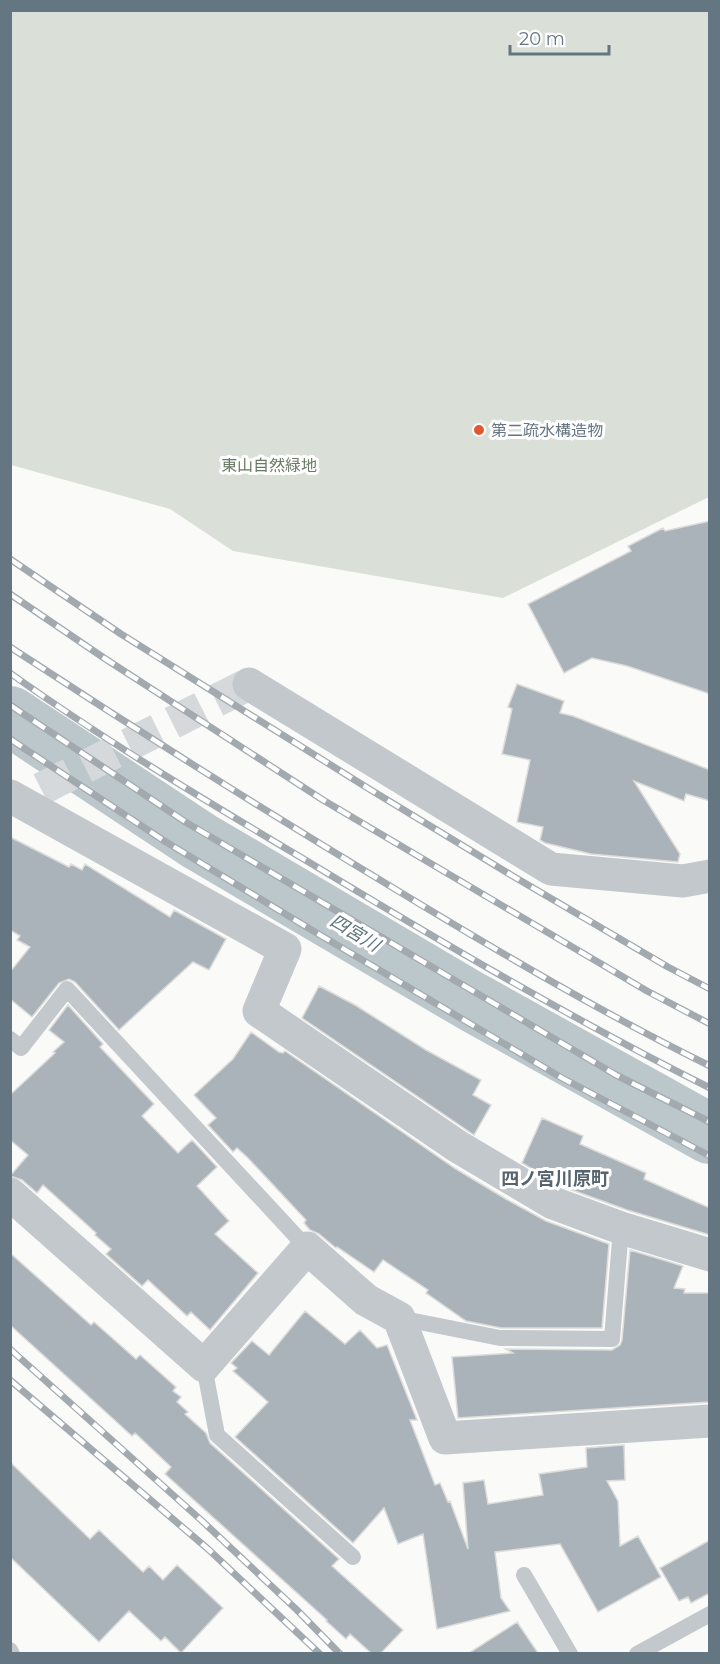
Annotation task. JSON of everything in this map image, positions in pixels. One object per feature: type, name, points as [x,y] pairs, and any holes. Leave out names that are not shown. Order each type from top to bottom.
[{"type":"street","points":[[249,684],[551,869],[683,881],[710,876]]},
{"type":"street","points":[[23,795],[285,949],[259,1011],[457,1146],[553,1203],[621,1228],[710,1255]]},
{"type":"street","points":[[10,1194],[204,1366],[307,1248],[366,1300],[399,1318],[445,1438],[710,1421]]},
{"type":"lane","points":[[10,1039],[21,1048],[67,989],[307,1248]]},
{"type":"lane","points":[[399,1318],[500,1338],[612,1340],[621,1228]]},
{"type":"lane","points":[[204,1366],[217,1435],[353,1557]]},
{"type":"lane","points":[[524,1575],[570,1653]]},
{"type":"lane","points":[[637,1653],[709,1616]]},
{"type":"green space","name":"東山自然緑地","points":[[10,11],[709,11],[709,497],[503,598],[233,551],[170,509],[11,465]]},
{"type":"building","points":[[710,521],[710,694],[627,666],[592,658],[564,673],[528,604],[631,551],[628,546],[663,528],[665,531]]},
{"type":"building","points":[[517,684],[564,701],[560,713],[573,716],[710,770],[710,801],[686,794],[684,801],[634,781],[680,854],[678,862],[591,854],[545,843],[540,840],[543,827],[517,822],[530,760],[502,754],[512,709],[508,707]]},
{"type":"building","points":[[10,837],[69,867],[71,864],[82,870],[85,864],[170,917],[174,910],[226,939],[209,970],[193,962],[119,1030],[75,982],[69,979],[59,983],[32,1017],[10,999],[10,972],[30,947],[17,940],[20,936],[10,930]]},
{"type":"building","points":[[319,986],[481,1080],[473,1095],[491,1105],[474,1135],[302,1018]]},
{"type":"building","points":[[68,1005],[103,1044],[100,1047],[154,1104],[142,1116],[178,1153],[192,1140],[217,1167],[197,1186],[229,1221],[215,1234],[258,1273],[210,1330],[191,1312],[187,1316],[148,1280],[142,1286],[106,1254],[111,1249],[95,1235],[96,1233],[43,1185],[37,1193],[22,1180],[10,1176],[28,1155],[10,1140],[10,1095],[64,1042],[49,1030]]},
{"type":"building","points":[[251,1032],[279,1052],[285,1051],[456,1169],[506,1199],[546,1221],[609,1244],[602,1328],[501,1328],[466,1321],[426,1293],[428,1290],[383,1260],[374,1272],[310,1230],[304,1223],[306,1220],[248,1158],[237,1148],[233,1152],[208,1125],[216,1118],[194,1095],[233,1059]]},
{"type":"building","points":[[542,1118],[583,1136],[580,1144],[646,1173],[644,1179],[710,1208],[710,1235],[627,1210],[561,1186],[522,1163]]},
{"type":"building","points":[[630,1250],[683,1266],[674,1288],[685,1289],[684,1293],[710,1293],[710,1402],[458,1418],[452,1357],[513,1353],[506,1349],[612,1350],[620,1345]]},
{"type":"building","points":[[10,1253],[91,1325],[94,1322],[136,1359],[140,1355],[176,1387],[173,1391],[181,1397],[177,1402],[188,1412],[185,1414],[206,1433],[210,1443],[339,1559],[332,1566],[403,1630],[381,1653],[371,1653],[350,1634],[346,1639],[165,1474],[171,1467],[135,1433],[132,1436],[10,1325]]},
{"type":"building","points":[[305,1311],[345,1344],[360,1330],[377,1348],[387,1345],[417,1420],[410,1420],[435,1485],[440,1483],[448,1502],[450,1501],[468,1549],[463,1483],[484,1480],[488,1504],[543,1495],[539,1474],[587,1467],[586,1448],[624,1445],[625,1480],[607,1481],[618,1501],[620,1546],[638,1536],[661,1577],[598,1612],[560,1544],[495,1552],[501,1598],[510,1611],[437,1629],[423,1534],[398,1544],[384,1508],[353,1543],[235,1437],[268,1402],[233,1371],[237,1368],[231,1363],[252,1341],[269,1355]]},
{"type":"building","points":[[10,1462],[90,1539],[99,1530],[143,1572],[149,1566],[163,1580],[177,1565],[223,1608],[181,1653],[165,1637],[161,1641],[129,1611],[99,1642],[10,1557]]},
{"type":"building","points":[[710,1540],[710,1593],[691,1603],[688,1597],[679,1601],[660,1568]]},
{"type":"building","points":[[517,1622],[538,1653],[469,1653]]},
{"type":"waterway","name":"四宮川","points":[[10,716],[199,841],[471,1001],[710,1134]]},
{"type":"tunnel","points":[[41,789],[249,684]]},
{"type":"railway","points":[[10,559],[121,634],[366,787],[511,875],[710,989]]},
{"type":"railway","points":[[10,594],[323,800],[647,991],[710,1024]]},
{"type":"railway","points":[[10,647],[294,828],[429,910],[588,1002],[710,1066]]},
{"type":"railway","points":[[10,673],[81,722],[154,768],[403,918],[555,1006],[710,1088]]},
{"type":"railway","points":[[10,705],[187,823],[616,1075],[710,1122]]},
{"type":"railway","points":[[10,739],[166,842],[320,935],[562,1078],[710,1156]]},
{"type":"railway","points":[[10,1349],[201,1520],[297,1610],[340,1654]]},
{"type":"railway","points":[[10,1380],[208,1549],[320,1654]]},
{"type":"place","name":"第二疏水構造物","points":[[479,430]]},
{"type":"district","name":"四ノ宮川原町","points":[[555,1179]]}]
